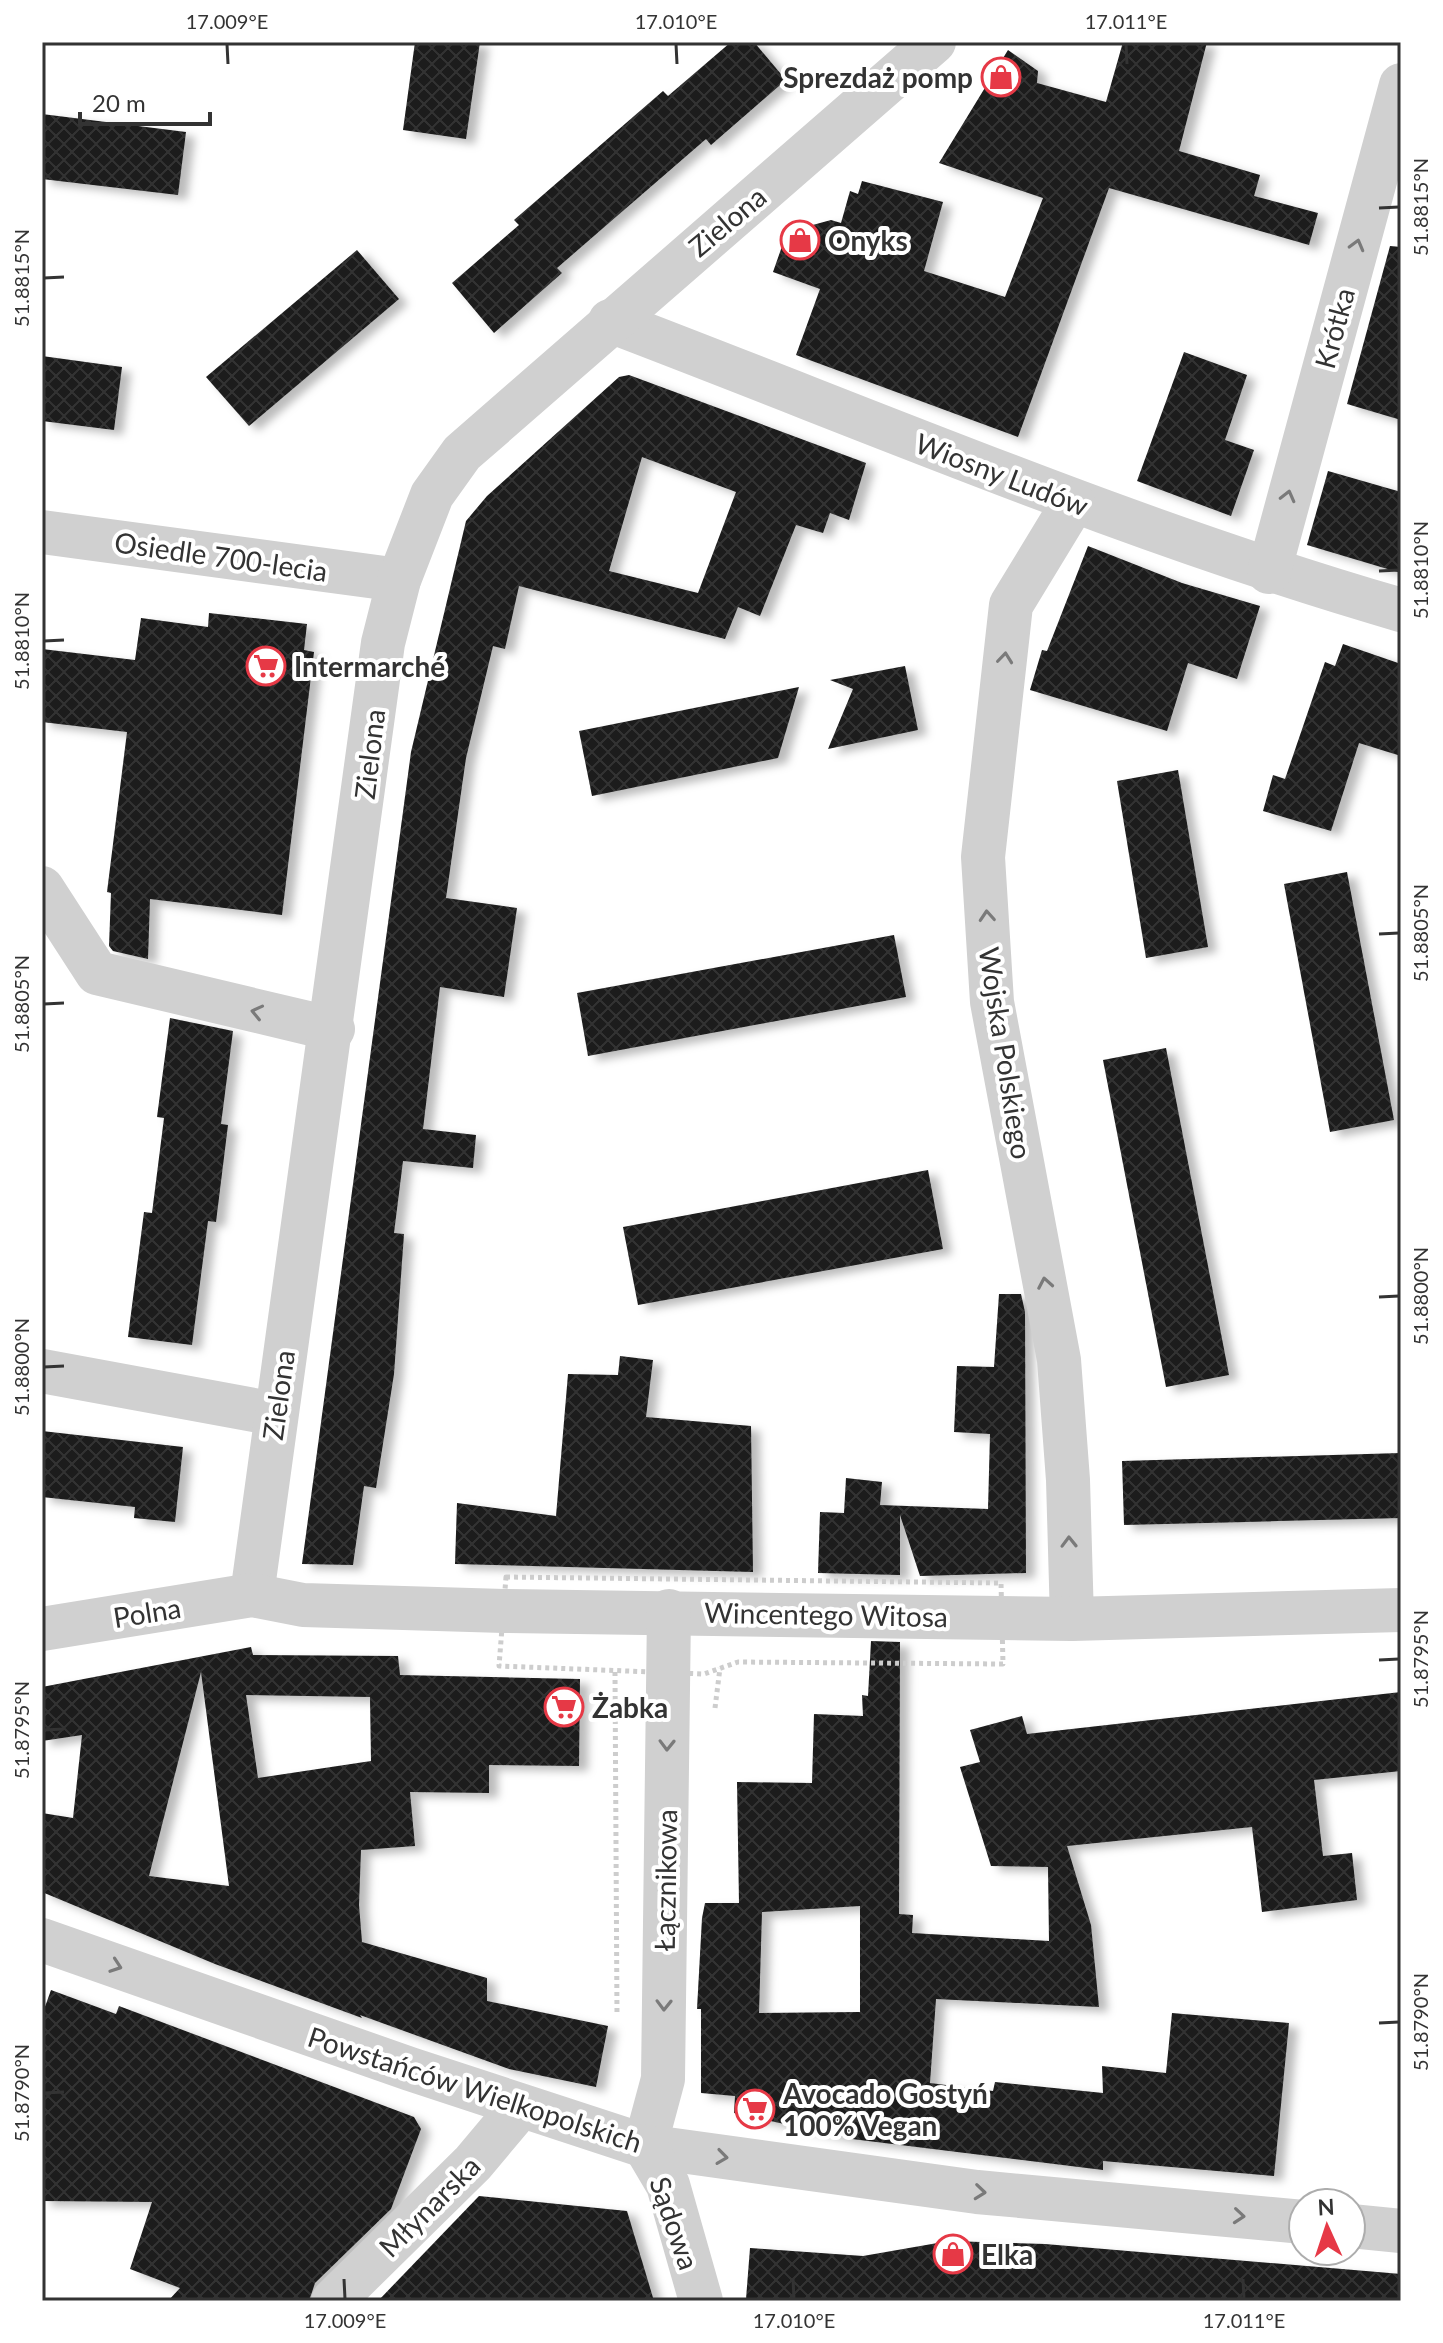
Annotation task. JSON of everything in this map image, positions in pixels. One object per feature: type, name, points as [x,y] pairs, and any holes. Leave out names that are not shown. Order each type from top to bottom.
[{"type":"street","name":"Zielona","points":[[252,1595],[275,1414],[333,1029],[383,643],[399,580],[432,495],[462,453],[934,42]]},
{"type":"street","name":"Krótka","points":[[1269,572],[1401,85]]},
{"type":"street","name":"Wiosny Ludów","points":[[610,321],[1073,503],[1269,572],[1401,610]]},
{"type":"street","name":"Wojska Polskiego","points":[[1072,1619],[1068,1480],[1059,1360],[992,1002],[983,857],[1011,605],[1073,503]]},
{"type":"street","name":"Osiedle 700-lecia","points":[[42,532],[399,580]]},
{"type":"street","points":[[42,888],[97,973],[333,1029]]},
{"type":"street","points":[[42,1371],[275,1414]]},
{"type":"street","name":"Wincentego Witosa","points":[[252,1595],[303,1605],[1072,1619],[1401,1610]]},
{"type":"street","name":"Polna","points":[[42,1629],[252,1595]]},
{"type":"street","name":"Łącznikowa","points":[[645,2146],[663,2079],[669,1611]]},
{"type":"street","name":"Powstańców Wielkopolskich","points":[[42,1940],[520,2107],[645,2146],[977,2192],[1287,2221]]},
{"type":"street","name":"Młynarska","points":[[333,2301],[473,2163],[520,2107]]},
{"type":"street","name":"Sądowa","points":[[645,2146],[668,2185],[701,2301]]},
{"type":"street","points":[[1367,2228],[1401,2231]]},
{"type":"path","points":[[485,1648],[501,1649]]},
{"type":"path","points":[[615,1672],[618,2022]]},
{"type":"building","points":[[415,42],[480,42],[466,139],[403,130]]},
{"type":"building","points":[[731,42],[754,42],[786,80],[711,145],[706,139],[557,268],[562,273],[494,333],[452,283],[519,225],[514,220],[663,91],[668,96]]},
{"type":"building","points":[[1123,42],[1207,42],[1179,151],[1260,175],[1254,196],[1318,213],[1309,245],[1109,188],[1018,437],[796,355],[820,289],[773,272],[787,232],[831,220],[841,223],[850,191],[858,194],[862,181],[943,202],[924,271],[1005,297],[1043,198],[939,163],[1008,50],[1038,71],[1037,83],[1106,102]]},
{"type":"building","points":[[42,114],[186,132],[178,195],[42,179]]},
{"type":"building","points":[[1390,246],[1401,247],[1401,420],[1347,404]]},
{"type":"building","points":[[357,250],[399,299],[249,426],[206,377]]},
{"type":"building","points":[[1184,352],[1247,375],[1225,440],[1254,450],[1231,516],[1137,481]]},
{"type":"building","points":[[42,356],[122,367],[114,430],[42,421]]},
{"type":"building","points":[[629,375],[866,463],[849,520],[830,513],[823,533],[796,525],[760,616],[738,607],[725,639],[519,586],[505,649],[493,646],[466,758],[446,898],[517,908],[504,997],[440,987],[423,1129],[476,1135],[473,1168],[403,1161],[394,1233],[404,1234],[394,1374],[376,1488],[364,1486],[353,1565],[302,1564],[411,752],[466,521],[487,496],[619,377]],"holes":[[[642,457],[736,492],[698,593],[609,571]]]},
{"type":"building","points":[[1328,471],[1401,492],[1401,573],[1307,545]]},
{"type":"building","points":[[1088,546],[1182,583],[1260,606],[1237,679],[1188,663],[1167,731],[1030,690],[1042,650],[1047,651]]},
{"type":"building","points":[[209,613],[307,624],[304,650],[314,652],[282,915],[150,899],[148,959],[113,951],[109,946],[111,893],[107,892],[127,732],[42,722],[42,649],[135,660],[141,618],[208,627]]},
{"type":"building","points":[[1343,644],[1401,664],[1401,756],[1359,743],[1331,831],[1263,811],[1273,775],[1285,779],[1325,662],[1335,666]]},
{"type":"building","points":[[905,666],[918,730],[828,749],[853,689],[830,680]]},
{"type":"building","points":[[799,687],[778,758],[592,796],[579,731]]},
{"type":"building","points":[[1178,770],[1208,947],[1146,958],[1117,781]]},
{"type":"building","points":[[1347,872],[1394,1120],[1330,1132],[1284,884]]},
{"type":"building","points":[[894,935],[906,997],[588,1056],[577,993]]},
{"type":"building","points":[[170,1018],[233,1031],[221,1124],[228,1125],[216,1222],[208,1221],[192,1345],[128,1337],[144,1212],[152,1213],[164,1118],[157,1117]]},
{"type":"building","points":[[1166,1048],[1229,1375],[1166,1387],[1103,1060]]},
{"type":"building","points":[[928,1170],[943,1249],[638,1305],[623,1227]]},
{"type":"building","points":[[999,1294],[1021,1294],[1025,1312],[1026,1573],[920,1576],[900,1515],[900,1575],[818,1573],[820,1512],[844,1513],[846,1478],[882,1482],[880,1505],[988,1509],[990,1434],[954,1432],[957,1366],[994,1367]]},
{"type":"building","points":[[620,1356],[653,1360],[646,1417],[751,1426],[753,1572],[455,1564],[457,1503],[556,1516],[568,1374],[618,1375]]},
{"type":"building","points":[[42,1431],[183,1447],[175,1522],[134,1518],[135,1507],[42,1497]]},
{"type":"building","points":[[1401,1453],[1401,1518],[1124,1525],[1122,1461]]},
{"type":"building","points":[[871,1641],[900,1642],[899,1914],[913,1915],[912,1933],[1049,1941],[1048,1867],[991,1866],[960,1767],[980,1762],[970,1730],[1022,1716],[1027,1734],[1401,1692],[1401,1771],[1314,1780],[1323,1856],[1352,1853],[1357,1900],[1262,1912],[1252,1827],[1067,1846],[1091,1925],[1099,2007],[936,1999],[930,2083],[993,2091],[995,2082],[1103,2093],[1102,2066],[1166,2073],[1172,2013],[1289,2023],[1274,2176],[1103,2161],[1103,2170],[852,2139],[734,2113],[735,2096],[701,2093],[701,2009],[697,2009],[702,1918],[705,1903],[739,1903],[737,1782],[812,1783],[814,1714],[863,1716],[862,1695],[868,1696]],"holes":[[[860,1906],[860,2012],[759,2013],[762,1912]]]},
{"type":"building","points":[[251,1647],[253,1655],[398,1656],[400,1675],[580,1679],[579,1766],[489,1765],[489,1793],[410,1792],[415,1846],[361,1850],[359,1905],[362,1942],[487,1978],[487,2001],[608,2026],[596,2087],[509,2069],[360,2015],[362,2018],[215,1964],[42,1892],[42,1813],[73,1818],[82,1735],[42,1741],[42,1687]],"holes":[[[201,1672],[229,1886],[149,1876]],[[246,1695],[370,1697],[371,1761],[258,1778]]]},
{"type":"building","points":[[51,1990],[116,2014],[119,2006],[414,2117],[421,2129],[391,2209],[315,2283],[309,2301],[168,2301],[180,2288],[130,2269],[152,2202],[42,2201],[42,2015]]},
{"type":"building","points":[[479,2196],[627,2211],[654,2301],[378,2301]]},
{"type":"building","points":[[949,2241],[1045,2244],[1287,2264],[1287,2267],[1401,2274],[1401,2301],[746,2299],[750,2248],[863,2256]]},
{"type":"place","name":"Sprezdaż pomp","points":[[1001,77]]},
{"type":"place","name":"Onyks","points":[[800,240]]},
{"type":"place","name":"Intermarché","points":[[266,666]]},
{"type":"place","name":"Żabka","points":[[564,1707]]},
{"type":"place","name":"Avocado Gostyń 100% Vegan","points":[[755,2109]]},
{"type":"place","name":"Elka","points":[[953,2254]]}]
